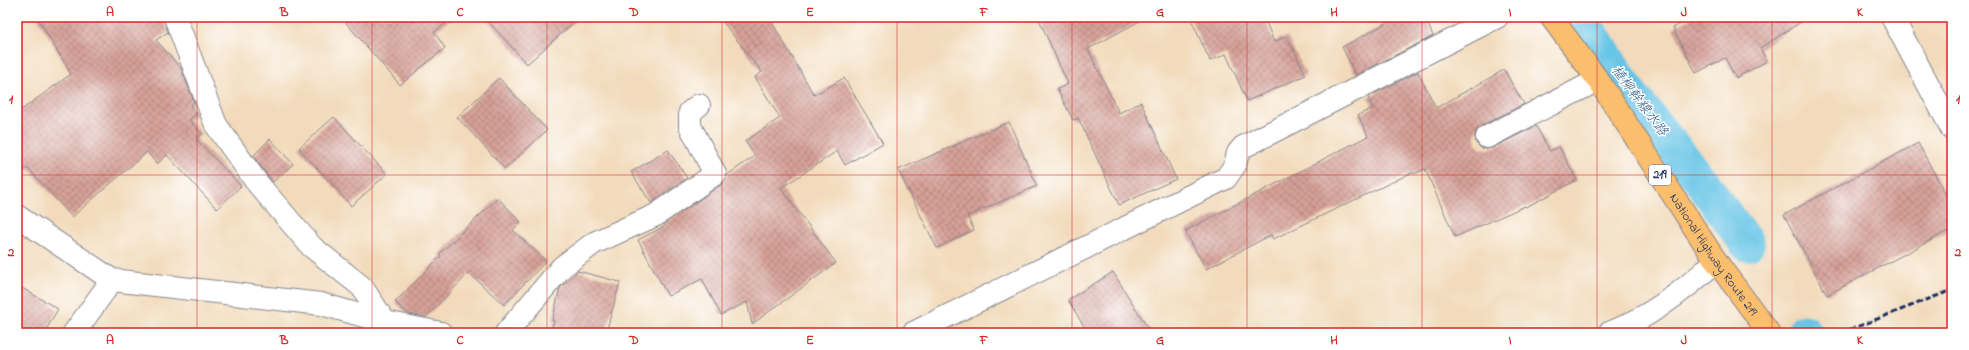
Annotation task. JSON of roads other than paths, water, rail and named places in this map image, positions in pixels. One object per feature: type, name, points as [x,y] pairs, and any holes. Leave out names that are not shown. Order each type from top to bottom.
[{"type":"highway","name":"National Highway Route 219","points":[[1551,17],[1598,80],[1716,261],[1769,333]]},
{"type":"street","points":[[175,17],[216,124],[258,184],[312,247],[362,286],[385,322]]},
{"type":"street","points":[[913,333],[1226,178],[1235,165],[1238,153],[1243,147],[1497,17]]},
{"type":"street","points":[[1892,17],[1952,129]]},
{"type":"street","points":[[1487,137],[1598,80]]},
{"type":"street","points":[[506,333],[562,267],[594,243],[656,215],[715,174],[690,126],[690,112],[699,105]]},
{"type":"street","points":[[17,216],[112,280],[321,304],[409,330],[442,333]]},
{"type":"street","points":[[1609,333],[1628,326],[1686,288],[1716,261]]},
{"type":"street","points":[[74,333],[112,280]]},
{"type":"waterway","name":"植柳幹線水路","points":[[1580,17],[1632,96],[1701,181],[1747,244]]},
{"type":"railway","points":[[1841,333],[1952,290]]}]
